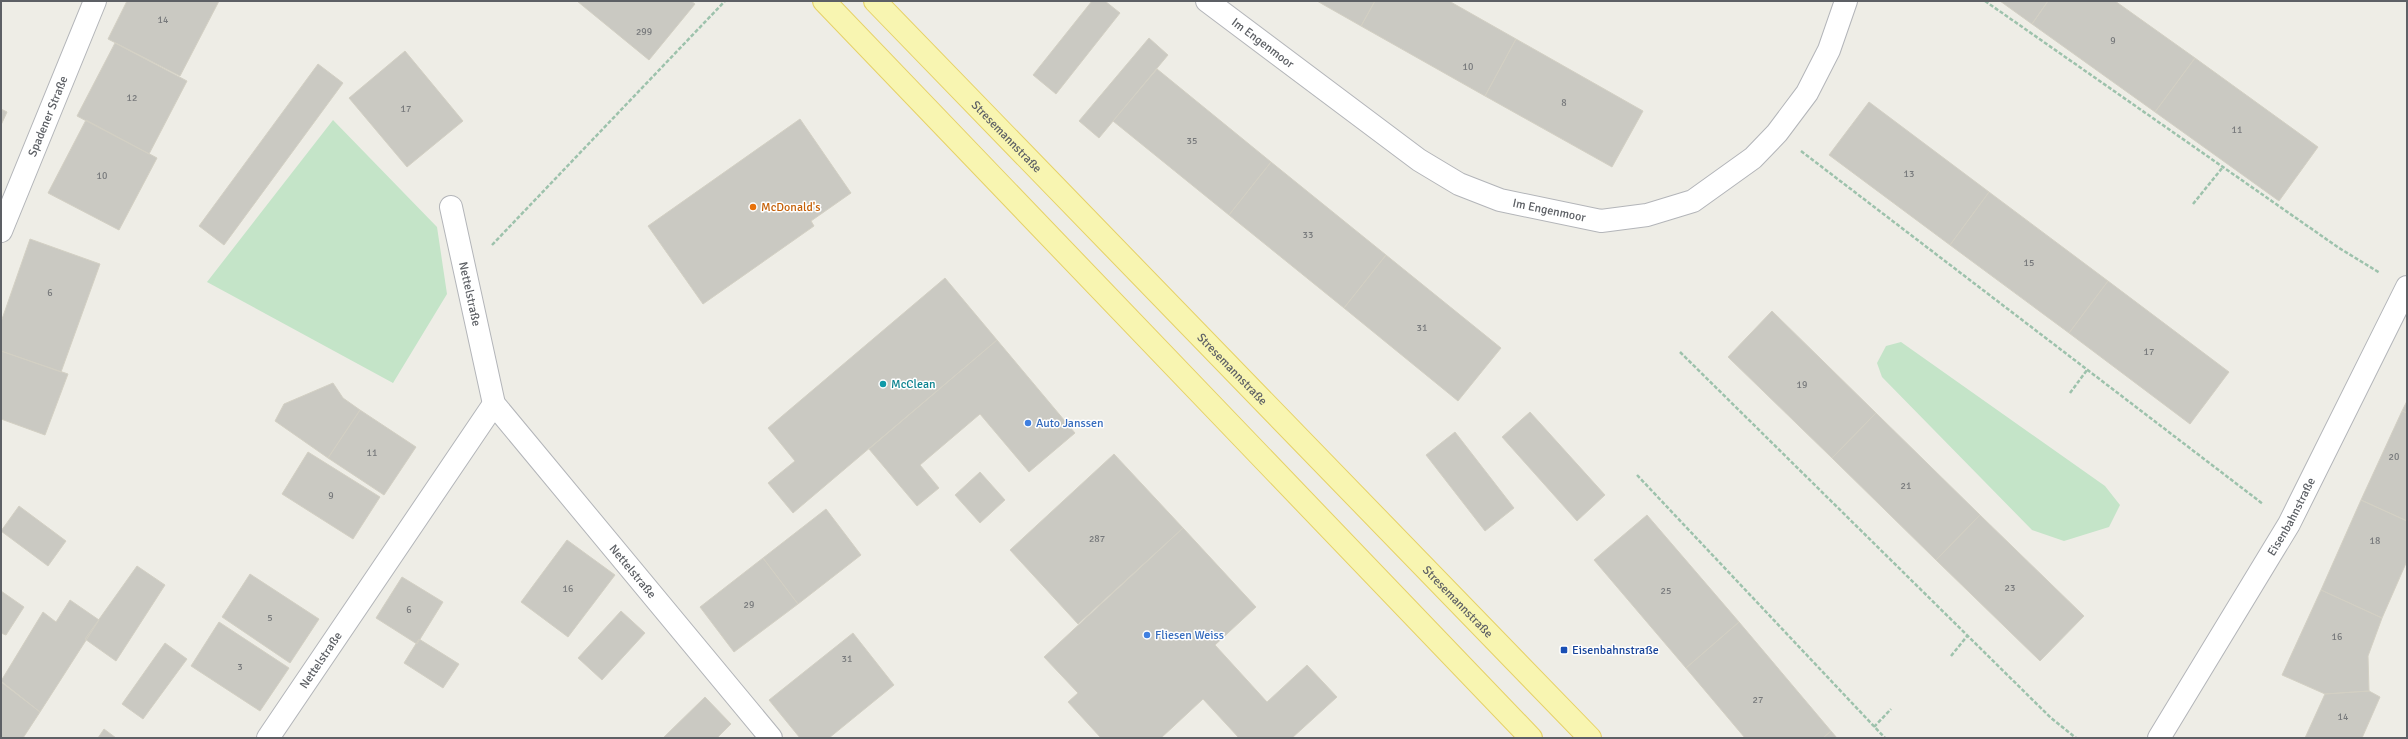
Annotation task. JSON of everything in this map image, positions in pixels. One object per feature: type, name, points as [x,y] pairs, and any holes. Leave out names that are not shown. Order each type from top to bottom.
[{"type":"main road","points":[[824,1],[1531,738]]},
{"type":"main road","name":"Stresemannstraße","points":[[875,1],[1590,738]]},
{"type":"street","name":"Spadener Straße","points":[[1,231],[95,1]]},
{"type":"street","name":"Im Engenmoor","points":[[1207,1],[1419,160],[1459,184],[1500,200],[1601,221],[1647,215],[1693,202],[1753,158],[1777,133],[1807,93],[1829,50],[1846,1]]},
{"type":"street","name":"Nettelstraße","points":[[451,207],[464,275],[494,404],[771,738]]},
{"type":"street","name":"Eisenbahnstraße","points":[[2159,738],[2289,524],[2406,288]]},
{"type":"street","name":"Nettelstraße","points":[[268,738],[494,404]]},
{"type":"path","points":[[464,275],[725,1]]},
{"type":"path","points":[[1985,1],[2339,248],[2406,288]]},
{"type":"path","points":[[1777,133],[2289,524]]},
{"type":"path","points":[[2193,204],[2223,167]]},
{"type":"path","points":[[1680,352],[2051,718],[2076,738]]},
{"type":"path","points":[[2070,393],[2087,370]]},
{"type":"path","points":[[1636,475],[1885,738]]},
{"type":"path","points":[[1951,656],[1968,635]]},
{"type":"path","points":[[1874,727],[1891,709]]},
{"type":"green space","points":[[333,120],[437,227],[447,294],[393,383],[207,282]]},
{"type":"green space","points":[[1901,342],[2105,486],[2120,505],[2109,527],[2064,541],[2032,530],[1882,377],[1877,363],[1886,346]]},
{"type":"building","points":[[127,1],[219,1],[180,76],[108,39]]},
{"type":"building","points":[[577,1],[691,1],[695,4],[649,60]]},
{"type":"building","points":[[1092,1],[1105,1],[1120,13],[1056,94],[1033,75]]},
{"type":"building","points":[[1317,1],[1375,1],[1361,26]]},
{"type":"building","points":[[1375,1],[1449,1],[1516,39],[1485,96],[1361,26]]},
{"type":"building","points":[[2000,1],[2048,1],[2032,24]]},
{"type":"building","points":[[2048,1],[2115,1],[2195,58],[2155,112],[2032,24]]},
{"type":"building","points":[[1149,38],[1168,55],[1099,138],[1079,121]]},
{"type":"building","points":[[1516,39],[1643,111],[1612,167],[1485,96]]},
{"type":"building","points":[[115,43],[187,81],[149,154],[77,116]]},
{"type":"building","points":[[405,51],[463,121],[407,167],[349,98]]},
{"type":"building","points":[[2195,58],[2318,147],[2279,201],[2155,112]]},
{"type":"building","points":[[318,64],[343,83],[224,245],[199,226]]},
{"type":"building","points":[[1157,69],[1271,162],[1229,215],[1113,121]]},
{"type":"building","points":[[1869,102],[1989,192],[1950,245],[1829,155]]},
{"type":"building","points":[[1,109],[7,112],[1,125]]},
{"type":"building","name":"McDonald's","points":[[800,119],[851,193],[811,221],[814,226],[703,304],[648,226]]},
{"type":"building","points":[[86,120],[157,158],[119,230],[48,193]]},
{"type":"building","points":[[1271,162],[1386,255],[1344,308],[1229,215]]},
{"type":"building","points":[[1989,192],[2108,281],[2069,333],[1950,245]]},
{"type":"building","points":[[30,239],[100,264],[61,372],[1,351],[1,322]]},
{"type":"building","points":[[1386,255],[1501,348],[1458,401],[1344,308]]},
{"type":"building","name":"McClean","points":[[945,278],[997,340],[793,513],[768,483],[795,461],[768,428]]},
{"type":"building","points":[[2108,281],[2229,372],[2190,424],[2069,333]]},
{"type":"building","points":[[1772,311],[1876,413],[1832,458],[1728,357]]},
{"type":"building","name":"Auto Janssen","points":[[997,340],[1075,433],[1029,472],[980,414],[920,465],[939,488],[917,506],[869,449]]},
{"type":"building","points":[[1,351],[68,374],[45,435],[1,419]]},
{"type":"building","points":[[333,383],[343,398],[360,410],[328,458],[275,421],[284,404]]},
{"type":"building","points":[[2407,401],[2407,413],[2402,411]]},
{"type":"building","points":[[360,410],[416,447],[384,495],[328,458]]},
{"type":"building","points":[[2402,411],[2407,413],[2407,521],[2361,500]]},
{"type":"building","points":[[1530,412],[1605,495],[1577,521],[1502,437]]},
{"type":"building","points":[[1876,413],[1980,515],[1936,560],[1832,458]]},
{"type":"building","points":[[1455,432],[1514,508],[1485,531],[1426,455]]},
{"type":"building","points":[[308,452],[380,497],[353,539],[282,494]]},
{"type":"building","points":[[1114,454],[1183,528],[1078,624],[1010,550]]},
{"type":"building","points":[[980,472],[1005,500],[980,523],[955,495]]},
{"type":"building","points":[[2361,500],[2407,521],[2407,561],[2382,618],[2321,590]]},
{"type":"building","points":[[19,506],[66,541],[48,566],[1,531]]},
{"type":"building","points":[[826,509],[861,555],[798,604],[763,558]]},
{"type":"building","points":[[1647,515],[1739,622],[1686,668],[1594,560]]},
{"type":"building","points":[[1980,515],[2084,616],[2040,661],[1936,560]]},
{"type":"building","name":"Fliesen Weiss","points":[[1183,528],[1256,607],[1215,645],[1267,702],[1307,665],[1337,697],[1292,738],[1239,738],[1203,699],[1161,738],[1101,738],[1068,702],[1078,693],[1044,657]]},
{"type":"building","points":[[567,540],[615,575],[568,637],[521,602]]},
{"type":"building","points":[[763,558],[798,604],[734,652],[700,607]]},
{"type":"building","points":[[137,566],[165,585],[116,661],[85,639]]},
{"type":"building","points":[[250,574],[319,619],[290,663],[222,617]]},
{"type":"building","points":[[402,577],[443,602],[417,644],[376,618]]},
{"type":"building","points":[[2321,590],[2382,618],[2368,656],[2369,691],[2325,694],[2282,675]]},
{"type":"building","points":[[1,591],[24,607],[6,635],[1,633]]},
{"type":"building","points":[[70,600],[99,620],[40,712],[1,681],[43,612],[56,622]]},
{"type":"building","points":[[621,611],[645,633],[602,680],[578,658]]},
{"type":"building","points":[[219,622],[289,668],[260,711],[191,666]]},
{"type":"building","points":[[1739,622],[1831,731],[1823,738],[1745,738],[1686,668]]},
{"type":"building","points":[[853,633],[894,685],[829,738],[800,738],[769,700]]},
{"type":"building","points":[[419,639],[459,664],[443,688],[404,663]]},
{"type":"building","points":[[165,643],[187,659],[143,719],[122,704]]},
{"type":"building","points":[[1,682],[40,712],[23,738],[1,738]]},
{"type":"building","points":[[2369,691],[2380,697],[2362,738],[2305,738],[2325,694]]},
{"type":"building","points":[[705,697],[731,724],[717,738],[663,738]]},
{"type":"building","points":[[104,729],[116,738],[98,738]]},
{"type":"building","points":[[1831,731],[1837,738],[1823,738]]},
{"type":"place","name":"McDonald's","points":[[753,207]]},
{"type":"place","name":"McClean","points":[[883,384]]},
{"type":"place","name":"Auto Janssen","points":[[1028,423]]},
{"type":"place","name":"Fliesen Weiss","points":[[1147,635]]},
{"type":"place","name":"Eisenbahnstraße","points":[[1564,650]]}]
